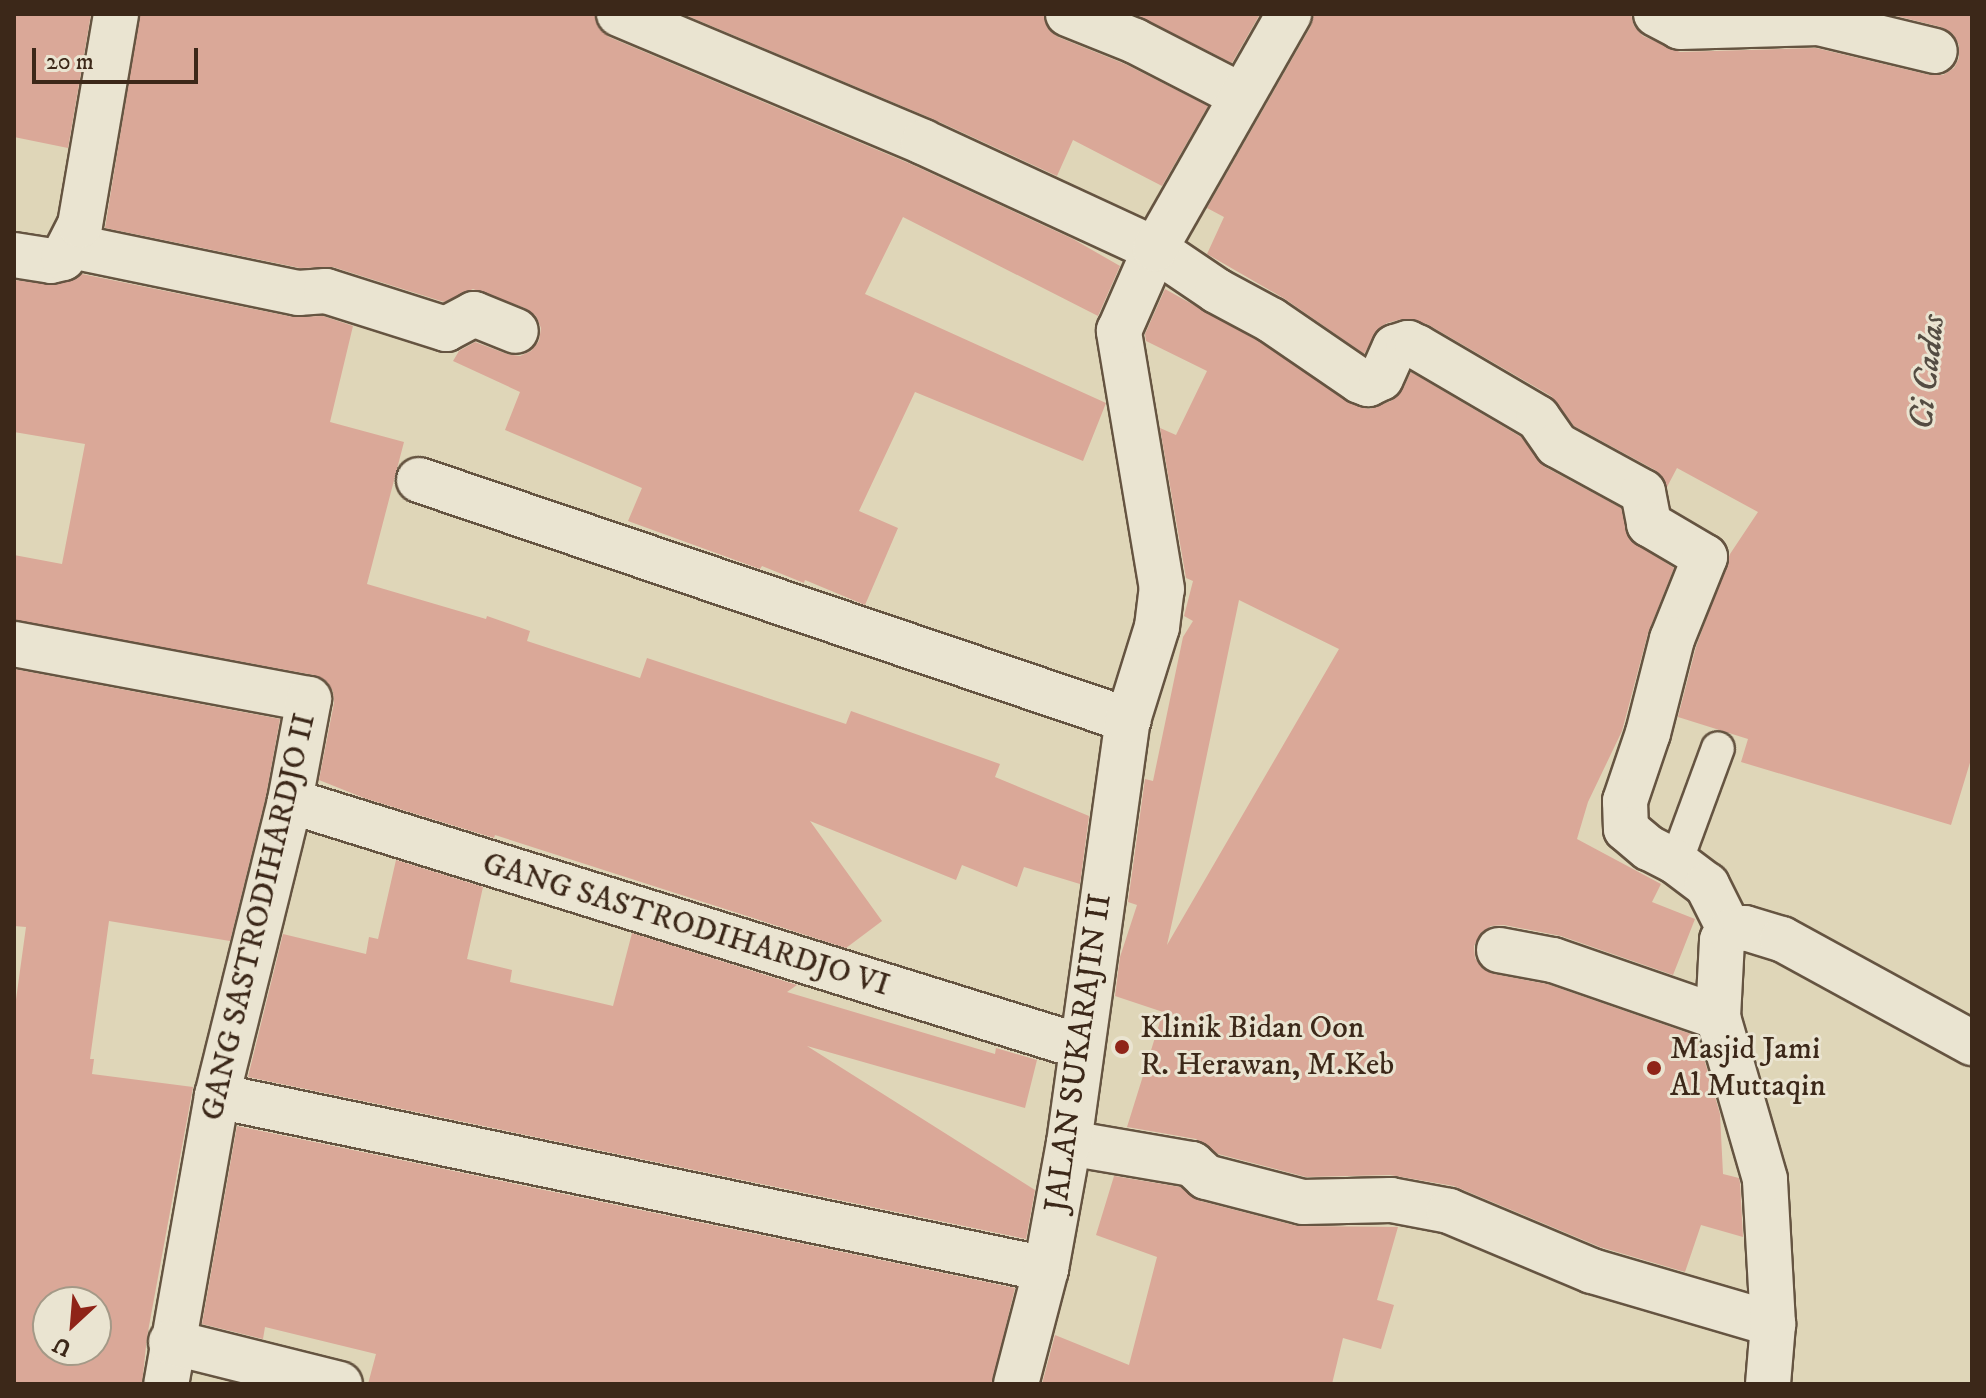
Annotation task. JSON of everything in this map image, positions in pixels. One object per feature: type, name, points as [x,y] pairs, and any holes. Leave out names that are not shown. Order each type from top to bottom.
[{"type":"street","points":[[14,255],[51,261],[63,258],[80,225],[116,14]]},
{"type":"street","points":[[619,14],[923,142],[1155,249],[1217,291],[1271,320],[1360,381],[1368,384],[1381,378],[1395,347],[1408,343],[1417,347],[1538,418],[1557,445],[1643,492],[1649,524],[1705,557],[1672,639],[1648,733],[1625,801],[1626,829],[1649,848],[1676,862],[1707,885],[1730,931]]},
{"type":"street","points":[[1068,14],[1135,41],[1242,96]]},
{"type":"street","name":"JALAN SUKARAJIN II","points":[[1016,1384],[1046,1269],[1069,1143],[1128,720],[1157,627],[1162,589],[1119,331],[1155,249],[1289,14]]},
{"type":"street","points":[[1656,14],[1680,27],[1819,23],[1935,51]]},
{"type":"street","points":[[71,246],[298,293],[326,291],[446,329],[474,314],[516,331]]},
{"type":"street","points":[[419,480],[1128,720]]},
{"type":"street","name":"GANG SASTRODIHARDJO II","points":[[14,644],[309,699],[290,801],[217,1096],[168,1363]]},
{"type":"street","name":"GANG SASTRODIHARDJO VI","points":[[290,801],[1082,1047]]},
{"type":"street","points":[[1768,1384],[1773,1324],[1765,1179],[1718,1017],[1722,940],[1730,931],[1745,928],[1782,939],[1972,1043]]},
{"type":"street","points":[[1499,950],[1553,960],[1718,1017]]},
{"type":"street","points":[[217,1096],[1046,1269]]},
{"type":"street","points":[[1069,1143],[1192,1164],[1206,1177],[1303,1202],[1391,1200],[1449,1211],[1592,1271],[1773,1324]]},
{"type":"street","points":[[168,1363],[340,1384]]},
{"type":"lane","points":[[1676,862],[1718,748]]},
{"type":"building","points":[[14,14],[91,14],[68,148],[14,137]]},
{"type":"building","points":[[140,14],[595,14],[599,28],[609,37],[913,165],[1073,239],[1120,266],[1098,316],[903,217],[865,294],[1106,403],[1083,461],[915,392],[859,511],[898,528],[865,605],[805,580],[804,583],[762,566],[760,569],[628,521],[642,488],[505,430],[520,392],[453,361],[459,351],[475,342],[507,354],[520,356],[531,351],[539,341],[541,328],[536,316],[525,308],[473,289],[444,302],[333,267],[300,268],[105,228]]},
{"type":"building","points":[[683,14],[1044,14],[1048,29],[1058,37],[1125,64],[1208,106],[1162,186],[1073,140],[1057,176],[933,119]]},
{"type":"building","points":[[1135,14],[1260,14],[1232,63]]},
{"type":"building","points":[[1314,14],[1631,14],[1634,26],[1643,36],[1680,52],[1816,48],[1930,75],[1943,75],[1954,68],[1959,58],[1959,45],[1953,34],[1941,27],[1888,14],[1972,14],[1972,756],[1951,825],[1741,762],[1748,739],[1678,717],[1696,647],[1730,554],[1758,512],[1677,468],[1667,487],[1655,470],[1574,426],[1551,396],[1427,324],[1402,319],[1387,323],[1378,329],[1364,354],[1285,299],[1207,254],[1224,217],[1207,208],[1311,26]]},
{"type":"building","points":[[82,274],[293,317],[323,316],[353,326],[330,422],[404,442],[367,584],[486,619],[487,616],[530,631],[527,641],[640,678],[647,658],[846,724],[851,711],[1000,764],[995,777],[1089,816],[1080,884],[1024,867],[1017,887],[962,865],[956,880],[810,821],[882,921],[846,948],[495,835],[494,838],[364,798],[319,780],[334,703],[333,691],[326,681],[314,675],[14,620],[14,555],[62,564],[85,444],[14,432],[14,280],[56,285]]},
{"type":"building","points":[[1165,289],[1258,341],[1359,407],[1370,409],[1391,401],[1403,389],[1411,372],[1521,437],[1545,467],[1621,508],[1629,539],[1674,568],[1648,633],[1622,731],[1588,802],[1577,839],[1661,884],[1652,902],[1695,919],[1673,975],[1561,936],[1504,925],[1491,926],[1481,933],[1474,946],[1475,958],[1482,968],[1494,974],[1547,984],[1694,1035],[1693,1041],[1700,1045],[1720,1114],[1723,1174],[1739,1178],[1743,1237],[1701,1225],[1685,1272],[1600,1247],[1454,1186],[1390,1175],[1306,1177],[1218,1154],[1196,1139],[1127,1127],[1163,1012],[1115,996],[1120,957],[1137,905],[1128,902],[1145,779],[1153,781],[1183,637],[1193,621],[1184,616],[1193,581],[1186,578],[1160,428],[1176,435],[1207,371],[1146,341],[1145,334]],"holes":[[[1239,600],[1339,649],[1167,945]]]},
{"type":"building","points":[[14,669],[280,719],[266,796],[230,941],[109,921],[90,1059],[94,1059],[92,1074],[193,1087],[147,1337],[142,1384],[14,1384],[14,1014],[26,927],[14,926]]},
{"type":"building","points":[[396,860],[483,887],[467,959],[512,970],[510,982],[613,1006],[632,933],[797,985],[787,992],[995,1054],[996,1048],[1037,1060],[1025,1108],[807,1046],[1035,1190],[1026,1239],[248,1077],[283,934],[366,954],[369,937],[378,939]]},
{"type":"building","points":[[237,1126],[1015,1288],[992,1384],[368,1384],[376,1354],[265,1327],[263,1339],[202,1324]]},
{"type":"building","points":[[1114,1176],[1180,1187],[1200,1201],[1297,1226],[1398,1227],[1377,1300],[1394,1305],[1381,1349],[1343,1338],[1332,1384],[1042,1384],[1055,1335],[1129,1365],[1157,1257],[1096,1235]]},
{"type":"place","name":"Klinik Bidan Oon R. Herawan, M.Keb","points":[[1122,1047]]},
{"type":"place","name":"Masjid Jami Al Muttaqin","points":[[1654,1068]]},
{"type":"water label","name":"Ci Cadas","points":[[1928,372]]}]
